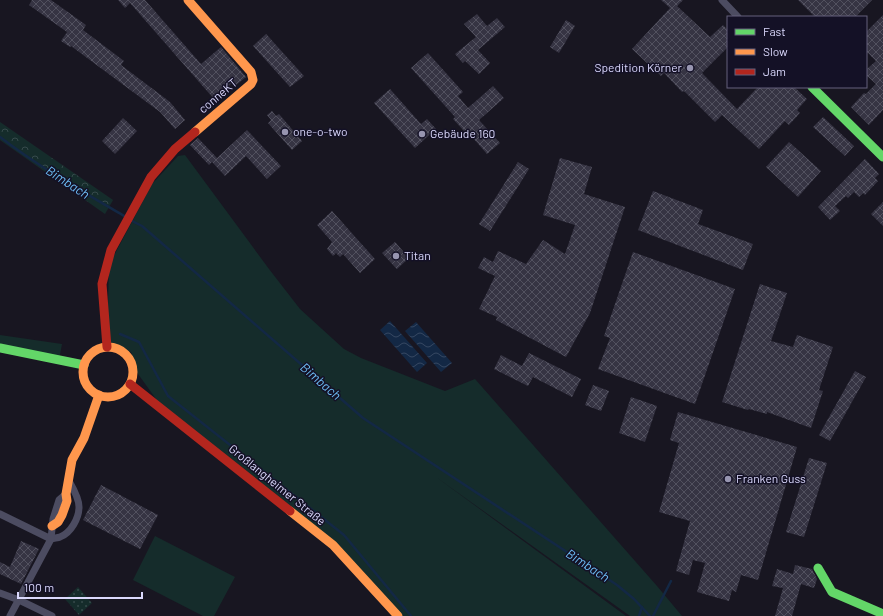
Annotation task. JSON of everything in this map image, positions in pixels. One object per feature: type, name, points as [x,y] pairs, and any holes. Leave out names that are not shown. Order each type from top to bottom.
[{"type":"street","name":"conneKT","points":[[107,347],[102,284],[111,250],[133,209],[151,177],[175,149],[251,84],[253,80],[251,72],[188,0]]},
{"type":"street","points":[[722,0],[737,16]]},
{"type":"street","points":[[813,88],[883,157]]},
{"type":"street","points":[[107,347],[114,348],[127,355],[133,370],[133,377],[126,390],[113,396],[99,394],[88,386],[85,379],[84,365],[87,358],[99,349],[107,347]]},
{"type":"street","points":[[0,348],[84,365]]},
{"type":"street","name":"Großlangheimer Straße","points":[[130,384],[333,546],[398,616]]},
{"type":"street","points":[[10,616],[51,539],[52,526],[58,522],[62,515],[66,501],[72,460],[84,438],[99,394]]},
{"type":"street","points":[[0,514],[51,539],[60,537],[70,531],[76,519],[79,506],[75,491],[69,481]]},
{"type":"street","points":[[818,568],[832,592],[883,614]]},
{"type":"street","points":[[0,594],[19,600],[52,616]]},
{"type":"green space","points":[[0,122],[113,200],[105,214],[0,140]]},
{"type":"green space","points":[[185,155],[300,309],[344,349],[361,358],[445,391],[475,379],[682,616],[630,616],[436,477],[626,616],[401,616],[336,544],[159,403],[138,374],[131,352],[107,342],[109,265],[152,184],[178,156]]},
{"type":"green space","points":[[0,335],[62,344],[59,360],[0,350]]},
{"type":"green space","points":[[155,536],[235,577],[214,616],[203,616],[133,580]]},
{"type":"green space","points":[[78,587],[92,603],[79,615],[65,599]]},
{"type":"water","points":[[390,321],[427,363],[417,372],[380,330]]},
{"type":"water","points":[[416,322],[452,363],[441,372],[405,331]]},
{"type":"building","points":[[32,0],[51,0],[86,25],[83,30],[124,61],[121,65],[170,102],[185,120],[175,129],[160,112],[71,46],[70,47],[61,41],[67,32],[29,5]]},
{"type":"building","points":[[118,0],[145,0],[201,64],[221,47],[246,77],[235,86],[233,82],[214,99],[130,3],[125,8]]},
{"type":"building","points":[[661,0],[683,0],[677,6],[710,37],[723,25],[727,29],[727,48],[702,73],[737,109],[757,88],[795,88],[807,99],[797,110],[800,113],[789,125],[785,121],[759,149],[722,115],[715,122],[684,91],[682,92],[664,73],[661,76],[632,49],[670,8]]},
{"type":"building","points":[[798,0],[872,0],[856,16],[814,16]]},
{"type":"building","points":[[477,14],[487,26],[497,18],[505,27],[478,50],[490,63],[479,74],[465,61],[463,63],[455,54],[476,37],[464,24]]},
{"type":"building","points":[[883,15],[883,110],[869,125],[851,107],[864,93],[866,94],[876,84],[867,76],[867,69],[876,61],[867,52],[867,31]]},
{"type":"building","points":[[566,20],[575,26],[559,53],[550,47]]},
{"type":"building","points":[[266,34],[304,76],[290,87],[253,46]]},
{"type":"building","points":[[428,53],[463,92],[458,96],[468,108],[493,86],[504,98],[479,120],[500,143],[487,154],[466,130],[464,131],[453,119],[455,117],[411,68]]},
{"type":"building","points":[[390,89],[421,124],[427,119],[436,129],[415,148],[374,103]]},
{"type":"building","name":"one-o-two","points":[[272,111],[276,116],[279,114],[302,141],[292,150],[268,123],[271,120],[267,115]]},
{"type":"building","points":[[823,117],[854,146],[845,156],[813,127]]},
{"type":"building","points":[[123,118],[137,131],[115,154],[102,141]]},
{"type":"building","points":[[247,130],[281,166],[267,179],[246,156],[225,176],[212,162],[209,165],[190,145],[198,138],[217,158]]},
{"type":"building","points":[[789,142],[821,171],[798,197],[766,167]]},
{"type":"building","points":[[560,158],[592,167],[584,194],[625,207],[590,313],[566,357],[496,320],[497,317],[479,309],[495,276],[478,268],[484,257],[493,262],[498,251],[526,264],[543,240],[565,254],[575,225],[543,215]]},
{"type":"building","points":[[865,159],[879,174],[875,178],[878,181],[865,195],[863,193],[859,197],[854,192],[848,198],[846,196],[835,206],[840,211],[830,220],[818,207]]},
{"type":"building","points":[[518,162],[529,169],[490,231],[479,224]]},
{"type":"building","points":[[653,191],[703,210],[698,224],[753,244],[743,270],[638,230]]},
{"type":"building","points":[[883,202],[883,226],[871,214]]},
{"type":"building","points":[[332,211],[375,259],[360,273],[343,254],[340,257],[336,253],[333,256],[327,249],[332,242],[317,225]]},
{"type":"building","name":"Titan","points":[[395,242],[409,258],[397,269],[382,253]]},
{"type":"building","points":[[633,252],[735,289],[695,404],[598,369],[610,338],[604,336]]},
{"type":"building","points":[[760,284],[787,293],[771,341],[793,347],[797,335],[833,347],[819,390],[823,391],[811,428],[767,412],[767,414],[748,410],[722,402]]},
{"type":"building","points":[[529,353],[581,379],[572,397],[533,377],[528,386],[494,369],[501,355],[522,366]]},
{"type":"building","points":[[855,371],[866,377],[830,441],[819,435]]},
{"type":"building","points":[[593,385],[609,391],[601,411],[585,405]]},
{"type":"building","points":[[631,397],[657,406],[645,442],[619,433]]},
{"type":"building","name":"Franken Guss","points":[[678,412],[797,447],[758,580],[741,575],[736,592],[732,590],[729,601],[697,592],[705,563],[693,560],[689,575],[676,571],[690,521],[659,512],[679,443],[670,440]]},
{"type":"building","points":[[809,458],[827,463],[804,537],[786,532]]},
{"type":"building","points":[[101,485],[158,515],[140,549],[83,520]]},
{"type":"building","points":[[21,541],[39,549],[21,584],[0,574],[0,562],[10,567]]},
{"type":"building","points":[[795,565],[812,569],[817,579],[814,588],[801,584],[792,616],[775,616],[783,588],[772,586],[777,569],[793,574]]},
{"type":"waterway","name":"Bimbach","points":[[0,137],[46,169],[126,217]]},
{"type":"waterway","name":"Bimbach","points":[[130,220],[142,226],[363,418],[617,585],[634,599],[650,616]]},
{"type":"waterway","points":[[120,334],[139,342],[168,396],[344,535],[411,616]]},
{"type":"waterway","points":[[653,616],[671,581]]},
{"type":"waterway","name":"Bimbach","points":[[639,616],[642,607]]},
{"type":"traffic: fast","points":[[813,88],[883,157]]},
{"type":"traffic: fast","points":[[0,348],[84,365]]},
{"type":"traffic: fast","points":[[818,568],[832,592],[883,614]]},
{"type":"traffic: slow","points":[[188,0],[251,72],[253,80],[251,84],[195,132]]},
{"type":"traffic: slow","points":[[108,347],[122,351],[129,358],[133,372],[129,386],[122,393],[108,397],[94,393],[87,386],[83,372],[87,358],[94,351],[108,347]]},
{"type":"traffic: slow","points":[[52,526],[58,522],[62,515],[67,501],[66,494],[72,460],[84,438],[99,395]]},
{"type":"traffic: slow","points":[[290,511],[333,545],[398,616]]},
{"type":"traffic: jam","points":[[107,347],[102,284],[111,250],[151,177],[175,149],[195,132]]},
{"type":"traffic: jam","points":[[130,384],[290,511]]},
{"type":"place","name":"Spedition Körner","points":[[690,68]]},
{"type":"place","name":"one-o-two","points":[[285,132]]},
{"type":"place","name":"Gebäude 160","points":[[422,134]]},
{"type":"place","name":"Titan","points":[[396,256]]},
{"type":"place","name":"Franken Guss","points":[[728,479]]}]
